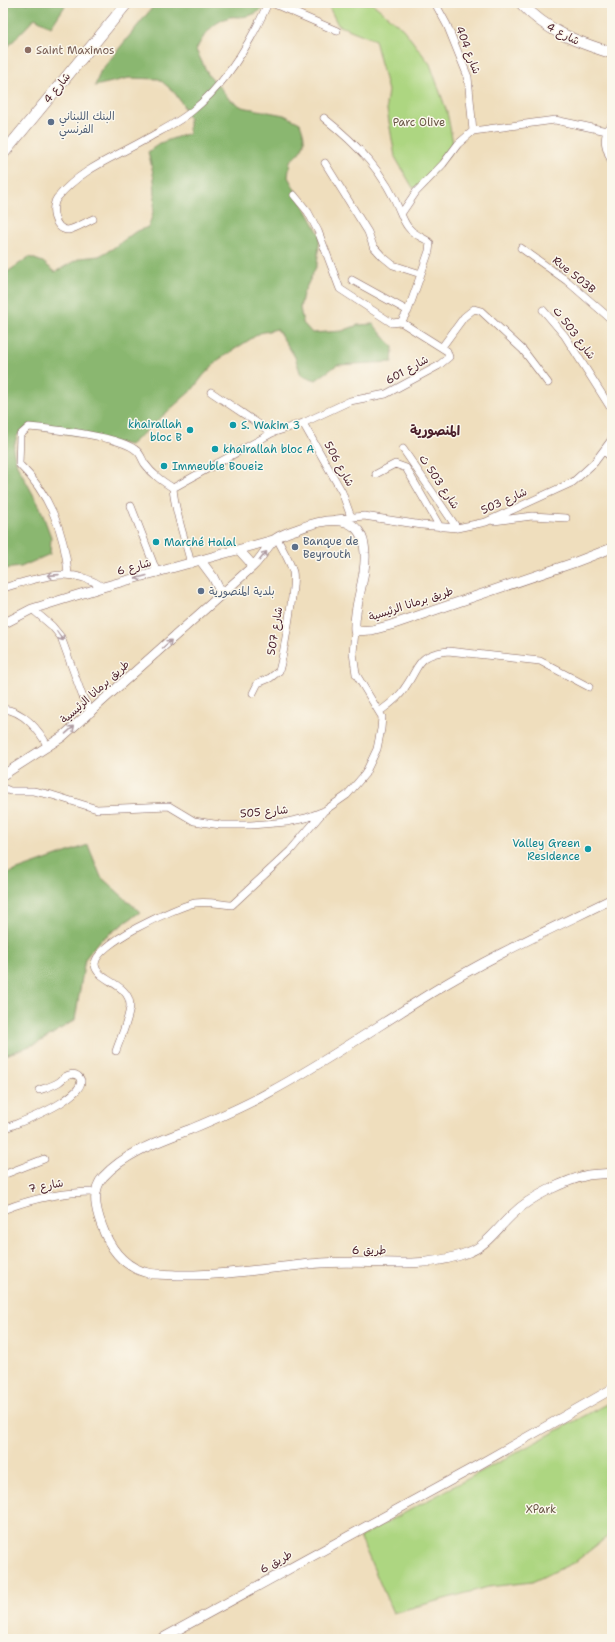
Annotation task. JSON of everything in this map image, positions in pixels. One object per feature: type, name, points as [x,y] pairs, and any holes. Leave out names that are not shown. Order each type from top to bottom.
[{"type":"main road","name":"شارع 4","points":[[3,154],[127,3]]},
{"type":"main road","name":"شارع 4","points":[[521,3],[530,14],[549,29],[584,45],[612,52]]},
{"type":"street","points":[[93,219],[69,230],[63,229],[58,224],[53,212],[56,200],[77,177],[103,161],[147,139],[191,112],[211,94],[248,47],[268,3]]},
{"type":"street","points":[[272,3],[337,31]]},
{"type":"street","name":"شارع 404","points":[[435,3],[447,25],[468,77],[473,131]]},
{"type":"street","points":[[324,118],[346,135],[376,167],[392,193],[406,226],[430,243],[408,311],[401,322]]},
{"type":"street","points":[[401,214],[416,192],[443,164],[458,144],[473,131],[555,120],[610,128],[605,143],[612,160]]},
{"type":"street","points":[[325,163],[368,232],[374,246],[382,256],[393,265],[421,274]]},
{"type":"street","name":"شارع 601","points":[[173,488],[272,433],[303,423],[350,401],[380,396],[395,390],[444,362],[449,357],[449,354],[442,347],[401,322],[392,323],[340,289],[318,231],[308,212],[294,195]]},
{"type":"street","name":"Rue 503B","points":[[522,248],[567,281],[612,320]]},
{"type":"street","points":[[352,280],[408,311]]},
{"type":"street","points":[[442,347],[464,317],[474,309],[481,311],[523,350],[548,383]]},
{"type":"street","name":"شارع 503 ت","points":[[543,310],[565,336],[612,410]]},
{"type":"street","points":[[211,392],[272,433]]},
{"type":"street","name":"شارع 506","points":[[303,423],[342,492],[351,517]]},
{"type":"street","points":[[68,574],[67,556],[58,525],[38,484],[19,464],[20,435],[29,427],[82,434],[122,443],[138,451],[155,476],[173,488],[174,507],[184,535],[191,564]]},
{"type":"street","name":"شارع 503","points":[[336,519],[364,516],[457,528],[486,522],[573,482],[583,475],[604,451],[612,439]]},
{"type":"street","name":"شارع 503 ث","points":[[403,449],[457,528]]},
{"type":"street","points":[[604,451],[612,459]]},
{"type":"street","points":[[376,474],[395,464],[406,468],[440,527]]},
{"type":"street","points":[[131,506],[157,573]]},
{"type":"street","points":[[486,522],[532,516],[566,518]]},
{"type":"street","points":[[275,539],[305,526],[336,519]]},
{"type":"street","name":"طريق برمانا الرئيسية","points":[[336,519],[355,527],[363,540],[365,553],[364,568],[355,617],[355,631],[372,630],[391,625],[573,563],[612,548]]},
{"type":"street","name":"شارع 6","points":[[3,624],[32,609],[103,587],[191,564],[275,539]]},
{"type":"street","name":"طريق برمانا الرئيسية","points":[[3,775],[48,747],[91,713],[252,567],[266,553],[275,539]]},
{"type":"street","name":"شارع 507","points":[[253,693],[258,682],[270,678],[279,671],[294,580],[293,572],[275,539]]},
{"type":"street","points":[[239,550],[249,561],[252,567]]},
{"type":"street","points":[[201,561],[213,577],[222,595]]},
{"type":"street","points":[[3,588],[42,576],[68,574],[93,580],[103,587]]},
{"type":"street","points":[[32,609],[52,626],[61,637],[82,695],[91,713]]},
{"type":"street","name":"شارع 505","points":[[3,788],[52,795],[97,808],[168,806],[194,821],[221,825],[251,825],[287,822],[306,818],[324,811],[347,795],[365,774],[372,762],[382,729],[382,717],[356,674],[353,653],[355,631]]},
{"type":"street","points":[[379,712],[397,698],[405,688],[419,662],[434,652],[448,651],[540,661],[589,687]]},
{"type":"street","points":[[3,709],[13,711],[35,728],[48,747]]},
{"type":"street","points":[[116,1051],[130,1002],[126,993],[99,973],[95,967],[95,959],[100,953],[121,936],[135,928],[184,906],[196,903],[232,905],[290,851],[324,811]]},
{"type":"street","points":[[95,1192],[98,1184],[108,1173],[127,1158],[144,1148],[235,1110],[268,1093],[320,1064],[432,992],[482,963],[612,899]]},
{"type":"street","points":[[3,1129],[49,1110],[59,1104],[77,1089],[80,1085],[80,1080],[78,1076],[73,1074],[68,1075],[59,1082],[39,1090]]},
{"type":"street","points":[[3,1175],[44,1159]]},
{"type":"street","name":"طريق 6","points":[[95,1192],[100,1218],[111,1246],[124,1261],[130,1265],[148,1273],[222,1274],[323,1263],[423,1262],[444,1260],[478,1248],[517,1210],[550,1190],[586,1176],[612,1173]]},
{"type":"street","name":"شارع 7","points":[[3,1210],[23,1202],[55,1195],[95,1192]]},
{"type":"street","name":"طريق 6","points":[[161,1639],[473,1468],[612,1389]]},
{"type":"green space","points":[[3,3],[67,3],[51,27],[35,18],[3,52]]},
{"type":"green space","points":[[156,3],[269,3],[253,15],[229,17],[217,23],[205,35],[196,50],[209,76],[229,99],[242,107],[284,115],[300,123],[304,135],[304,144],[299,152],[290,161],[288,177],[320,235],[317,265],[303,294],[300,308],[303,323],[312,333],[342,331],[358,325],[373,324],[393,347],[392,362],[337,365],[316,380],[301,375],[295,357],[277,329],[260,333],[218,360],[193,389],[130,445],[28,426],[17,436],[13,450],[17,465],[40,507],[51,537],[50,554],[21,567],[3,569],[3,275],[29,257],[43,262],[55,272],[80,258],[99,256],[112,249],[135,232],[148,227],[154,209],[155,190],[148,152],[160,143],[189,133],[189,119],[183,105],[174,92],[159,79],[129,78],[95,86],[100,72]]},
{"type":"green space","name":"Parc Olive","points":[[320,3],[372,3],[403,29],[430,64],[447,112],[454,148],[423,186],[413,188],[395,157],[386,104],[388,91],[375,40],[338,25],[329,7]]},
{"type":"green space","points":[[88,845],[101,877],[140,912],[98,942],[85,959],[75,1020],[38,1043],[3,1056],[3,875]]},
{"type":"green space","name":"XPark","points":[[612,1401],[612,1533],[575,1562],[532,1582],[488,1587],[393,1613],[360,1537]]},
{"type":"place","name":"Saint Maximos","points":[[28,50]]},
{"type":"place","name":"البنك اللبناني الفرنسي","points":[[51,122]]},
{"type":"place","name":"S. Wakim 3","points":[[233,425]]},
{"type":"place","name":"khairallah bloc B","points":[[190,430]]},
{"type":"place","name":"khairallah bloc A","points":[[215,449]]},
{"type":"place","name":"Immeuble Boueiz","points":[[164,466]]},
{"type":"place","name":"Marché Halal","points":[[156,542]]},
{"type":"place","name":"Banque de Beyrouth","points":[[295,547]]},
{"type":"place","name":"بلدية المنصورية","points":[[201,591]]},
{"type":"place","name":"Valley Green Residence","points":[[588,849]]},
{"type":"district","name":"المنصورية","points":[[435,430]]}]
